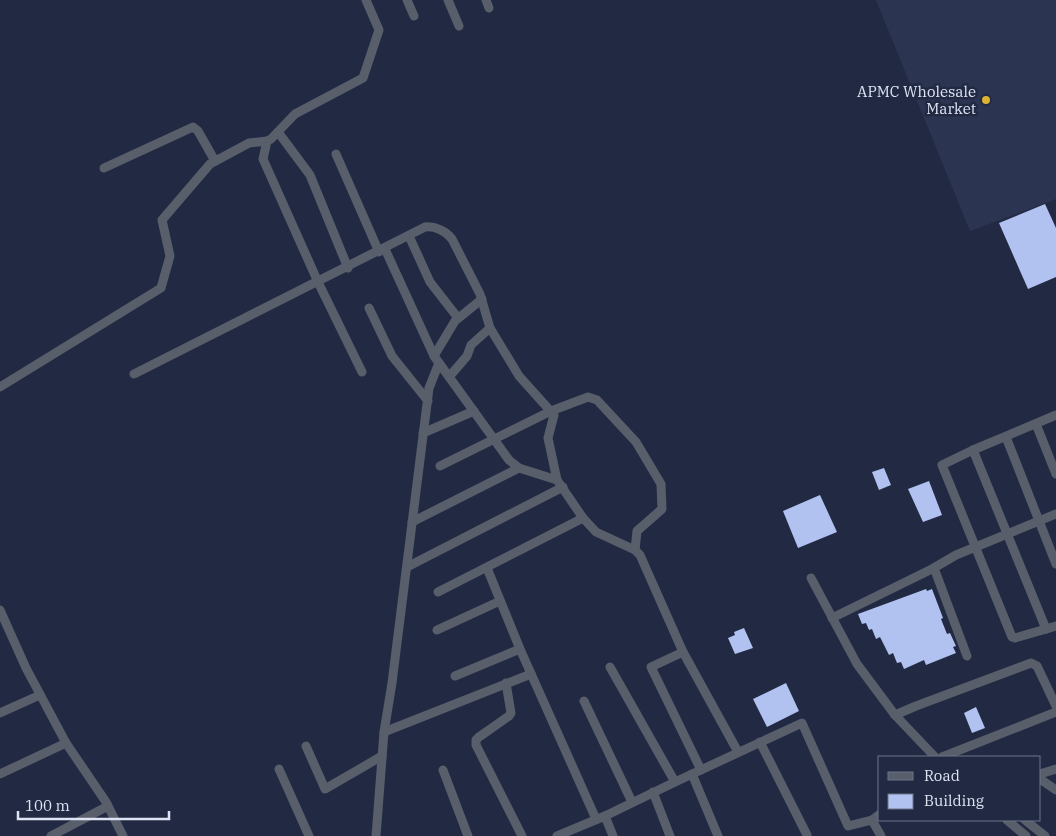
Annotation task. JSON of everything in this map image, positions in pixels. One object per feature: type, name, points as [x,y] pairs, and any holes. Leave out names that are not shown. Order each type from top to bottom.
[{"type":"street","points":[[0,387],[160,288],[170,256],[162,224],[164,217],[206,168],[215,161],[249,143],[267,141],[295,114],[361,80],[366,75],[379,30],[366,0]]},
{"type":"street","points":[[407,0],[414,16]]},
{"type":"street","points":[[448,0],[459,26]]},
{"type":"street","points":[[104,168],[193,127],[198,131],[215,161]]},
{"type":"street","points":[[278,132],[310,175],[348,268]]},
{"type":"street","points":[[267,141],[263,159],[318,282],[362,372]]},
{"type":"street","points":[[336,154],[437,360],[509,460],[520,468],[557,480]]},
{"type":"street","points":[[134,374],[429,226],[449,235],[482,298],[490,328],[522,379],[552,411],[554,418],[548,438],[557,480],[583,518],[601,535],[635,550],[644,560],[683,652],[738,752]]},
{"type":"street","points":[[409,236],[430,282],[458,318]]},
{"type":"street","points":[[376,836],[384,732],[431,380],[437,360],[452,326],[458,318],[482,298]]},
{"type":"street","points":[[369,308],[392,356],[428,401]]},
{"type":"street","points":[[449,377],[467,356],[471,345],[490,328]]},
{"type":"street","points":[[440,466],[552,411],[588,397],[597,400],[636,442],[661,484],[662,509],[637,531],[635,550]]},
{"type":"street","points":[[424,433],[474,411]]},
{"type":"street","points":[[1056,415],[942,465],[1012,637],[1015,638],[1056,626]]},
{"type":"street","points":[[1036,424],[1056,474]]},
{"type":"street","points":[[1006,437],[1056,564]]},
{"type":"street","points":[[973,450],[1046,629]]},
{"type":"street","points":[[412,522],[520,468]]},
{"type":"street","points":[[407,567],[563,487]]},
{"type":"street","points":[[832,618],[934,568],[956,555],[1056,514]]},
{"type":"street","points":[[438,592],[583,518]]},
{"type":"street","points":[[487,568],[520,649],[596,820]]},
{"type":"street","points":[[934,568],[967,656]]},
{"type":"street","points":[[811,578],[857,664],[895,715],[933,756]]},
{"type":"street","points":[[437,630],[500,601]]},
{"type":"street","points":[[0,610],[40,695],[66,743],[108,806],[123,836]]},
{"type":"street","points":[[455,676],[520,649]]},
{"type":"street","points":[[683,652],[650,667],[701,770]]},
{"type":"street","points":[[895,715],[1031,663],[1037,666],[1056,706]]},
{"type":"street","points":[[610,667],[675,782]]},
{"type":"street","points":[[384,732],[532,674]]},
{"type":"street","points":[[506,683],[511,713],[479,737],[476,740],[476,745],[522,836]]},
{"type":"street","points":[[0,713],[40,695]]},
{"type":"street","points":[[584,701],[632,802]]},
{"type":"street","points":[[945,756],[1056,712]]},
{"type":"street","points":[[563,835],[802,722],[848,826],[876,817],[881,836]]},
{"type":"street","points":[[760,742],[807,835]]},
{"type":"street","points":[[0,774],[66,743]]},
{"type":"street","points":[[306,746],[325,789],[382,756]]},
{"type":"street","points":[[279,769],[310,836]]},
{"type":"street","points":[[1041,774],[1056,769]]},
{"type":"street","points":[[443,770],[468,836]]},
{"type":"street","points":[[692,774],[718,836]]},
{"type":"street","points":[[1041,780],[1056,790]]},
{"type":"street","points":[[653,792],[670,836]]},
{"type":"street","points":[[51,836],[108,806]]},
{"type":"street","points":[[606,816],[613,836]]},
{"type":"street","points":[[1008,821],[1016,833],[1026,836]]},
{"type":"street","points":[[1026,821],[1045,836]]},
{"type":"shaded area","name":"APMC Wholesale Market","points":[[876,0],[1056,0],[1056,199],[970,231]]},
{"type":"building","points":[[1045,204],[1056,228],[1056,277],[1028,289],[999,223]]},
{"type":"building","points":[[884,468],[891,485],[879,490],[872,472]]},
{"type":"building","points":[[929,481],[942,515],[923,522],[908,489]]},
{"type":"building","points":[[820,495],[837,532],[798,548],[783,511]]},
{"type":"building","points":[[926,589],[927,591],[932,589],[947,634],[950,633],[956,646],[953,647],[956,653],[926,665],[924,660],[904,669],[901,662],[897,663],[893,653],[889,655],[880,637],[876,639],[872,629],[869,630],[866,623],[862,624],[858,614]]},
{"type":"building","points":[[744,628],[753,648],[735,654],[728,638],[735,635],[734,632]]},
{"type":"building","points":[[786,683],[799,711],[767,727],[753,699]]},
{"type":"building","points":[[976,707],[985,728],[972,733],[964,713]]},
{"type":"place","name":"APMC Wholesale Market","points":[[986,100]]}]
